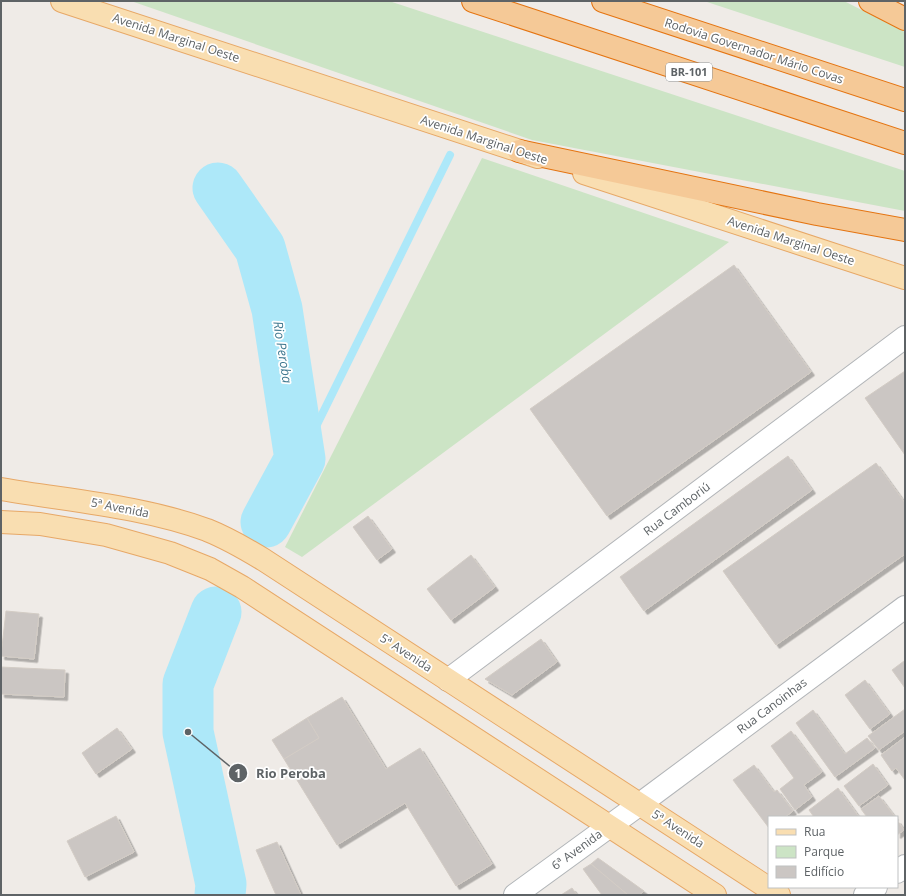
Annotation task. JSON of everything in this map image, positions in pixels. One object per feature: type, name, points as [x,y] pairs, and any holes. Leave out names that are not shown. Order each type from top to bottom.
[{"type":"highway","name":"BR-101","points":[[473,1],[905,143]]},
{"type":"highway","name":"Rodovia Governador Mário Covas","points":[[603,1],[905,100]]},
{"type":"highway","points":[[870,1],[905,19]]},
{"type":"highway","points":[[519,151],[818,214],[905,230]]},
{"type":"main road","name":"Avenida Marginal Oeste","points":[[62,1],[905,278]]},
{"type":"main road","name":"5ª Avenida","points":[[1,489],[139,511],[207,530],[236,543],[768,888]]},
{"type":"main road","points":[[1,522],[40,524],[106,535],[170,554],[210,570],[242,587],[715,895]]},
{"type":"main road","name":"5ª Avenida","points":[[768,888],[779,895]]},
{"type":"street","name":"Rua Camboriú","points":[[448,680],[905,338]]},
{"type":"street","name":"Rua Canoinhas","points":[[640,804],[905,607]]},
{"type":"street","name":"6ª Avenida","points":[[515,895],[640,804]]},
{"type":"street","points":[[865,895],[875,888]]},
{"type":"green space","points":[[131,1],[389,1],[905,171],[905,211],[532,140]]},
{"type":"green space","points":[[704,1],[844,1],[905,32],[905,67]]},
{"type":"green space","points":[[482,158],[729,242],[302,557],[285,547]]},
{"type":"building","points":[[734,265],[811,372],[607,516],[530,409]]},
{"type":"building","points":[[905,371],[905,455],[865,398]]},
{"type":"building","points":[[788,456],[812,490],[644,611],[620,577]]},
{"type":"building","points":[[876,463],[905,503],[905,554],[776,645],[723,571]]},
{"type":"building","points":[[368,516],[392,549],[377,560],[353,527]]},
{"type":"building","points":[[471,555],[495,587],[451,620],[427,589]]},
{"type":"building","points":[[6,611],[39,614],[34,659],[1,656]]},
{"type":"building","points":[[541,639],[557,662],[512,695],[485,679]]},
{"type":"building","points":[[904,661],[905,662],[905,688],[892,670]]},
{"type":"building","points":[[1,667],[65,670],[64,697],[1,694]]},
{"type":"building","points":[[865,680],[890,714],[870,729],[845,695]]},
{"type":"building","points":[[342,697],[386,769],[420,748],[492,864],[456,886],[405,803],[337,845],[284,759],[319,738],[307,718]]},
{"type":"building","points":[[905,709],[905,731],[879,750],[868,736]]},
{"type":"building","points":[[813,710],[845,754],[867,738],[875,748],[835,777],[796,723]]},
{"type":"building","points":[[307,718],[319,738],[284,759],[272,740]]},
{"type":"building","points":[[117,728],[132,749],[96,774],[82,753]]},
{"type":"building","points":[[791,731],[822,772],[804,785],[812,797],[795,810],[780,789],[794,778],[771,746]]},
{"type":"building","points":[[905,737],[905,780],[896,768],[892,771],[881,755]]},
{"type":"building","points":[[873,764],[888,785],[859,806],[844,786]]},
{"type":"building","points":[[754,765],[774,792],[777,790],[793,811],[786,816],[768,816],[768,827],[733,780]]},
{"type":"building","points":[[838,788],[858,816],[813,816],[809,810]]},
{"type":"building","points":[[879,796],[894,816],[866,816],[861,809]]},
{"type":"building","points":[[116,816],[134,852],[85,877],[67,841]]},
{"type":"building","points":[[898,821],[904,830],[898,834]]},
{"type":"building","points":[[277,842],[301,895],[276,895],[256,850]]},
{"type":"building","points":[[598,858],[644,891],[639,895],[628,895],[591,864]]},
{"type":"building","points":[[591,864],[628,895],[602,895],[583,869]]},
{"type":"building","points":[[572,888],[577,895],[561,895]]},
{"type":"waterway","points":[[300,459],[450,155]]},
{"type":"waterway","name":"Rio Peroba","points":[[218,188],[260,248],[277,309],[300,459],[266,522]]},
{"type":"waterway","name":"Rio Peroba","points":[[216,612],[188,684],[188,732],[221,884],[220,895]]},
{"type":"place","name":"Rio Peroba","points":[[188,732]]}]
